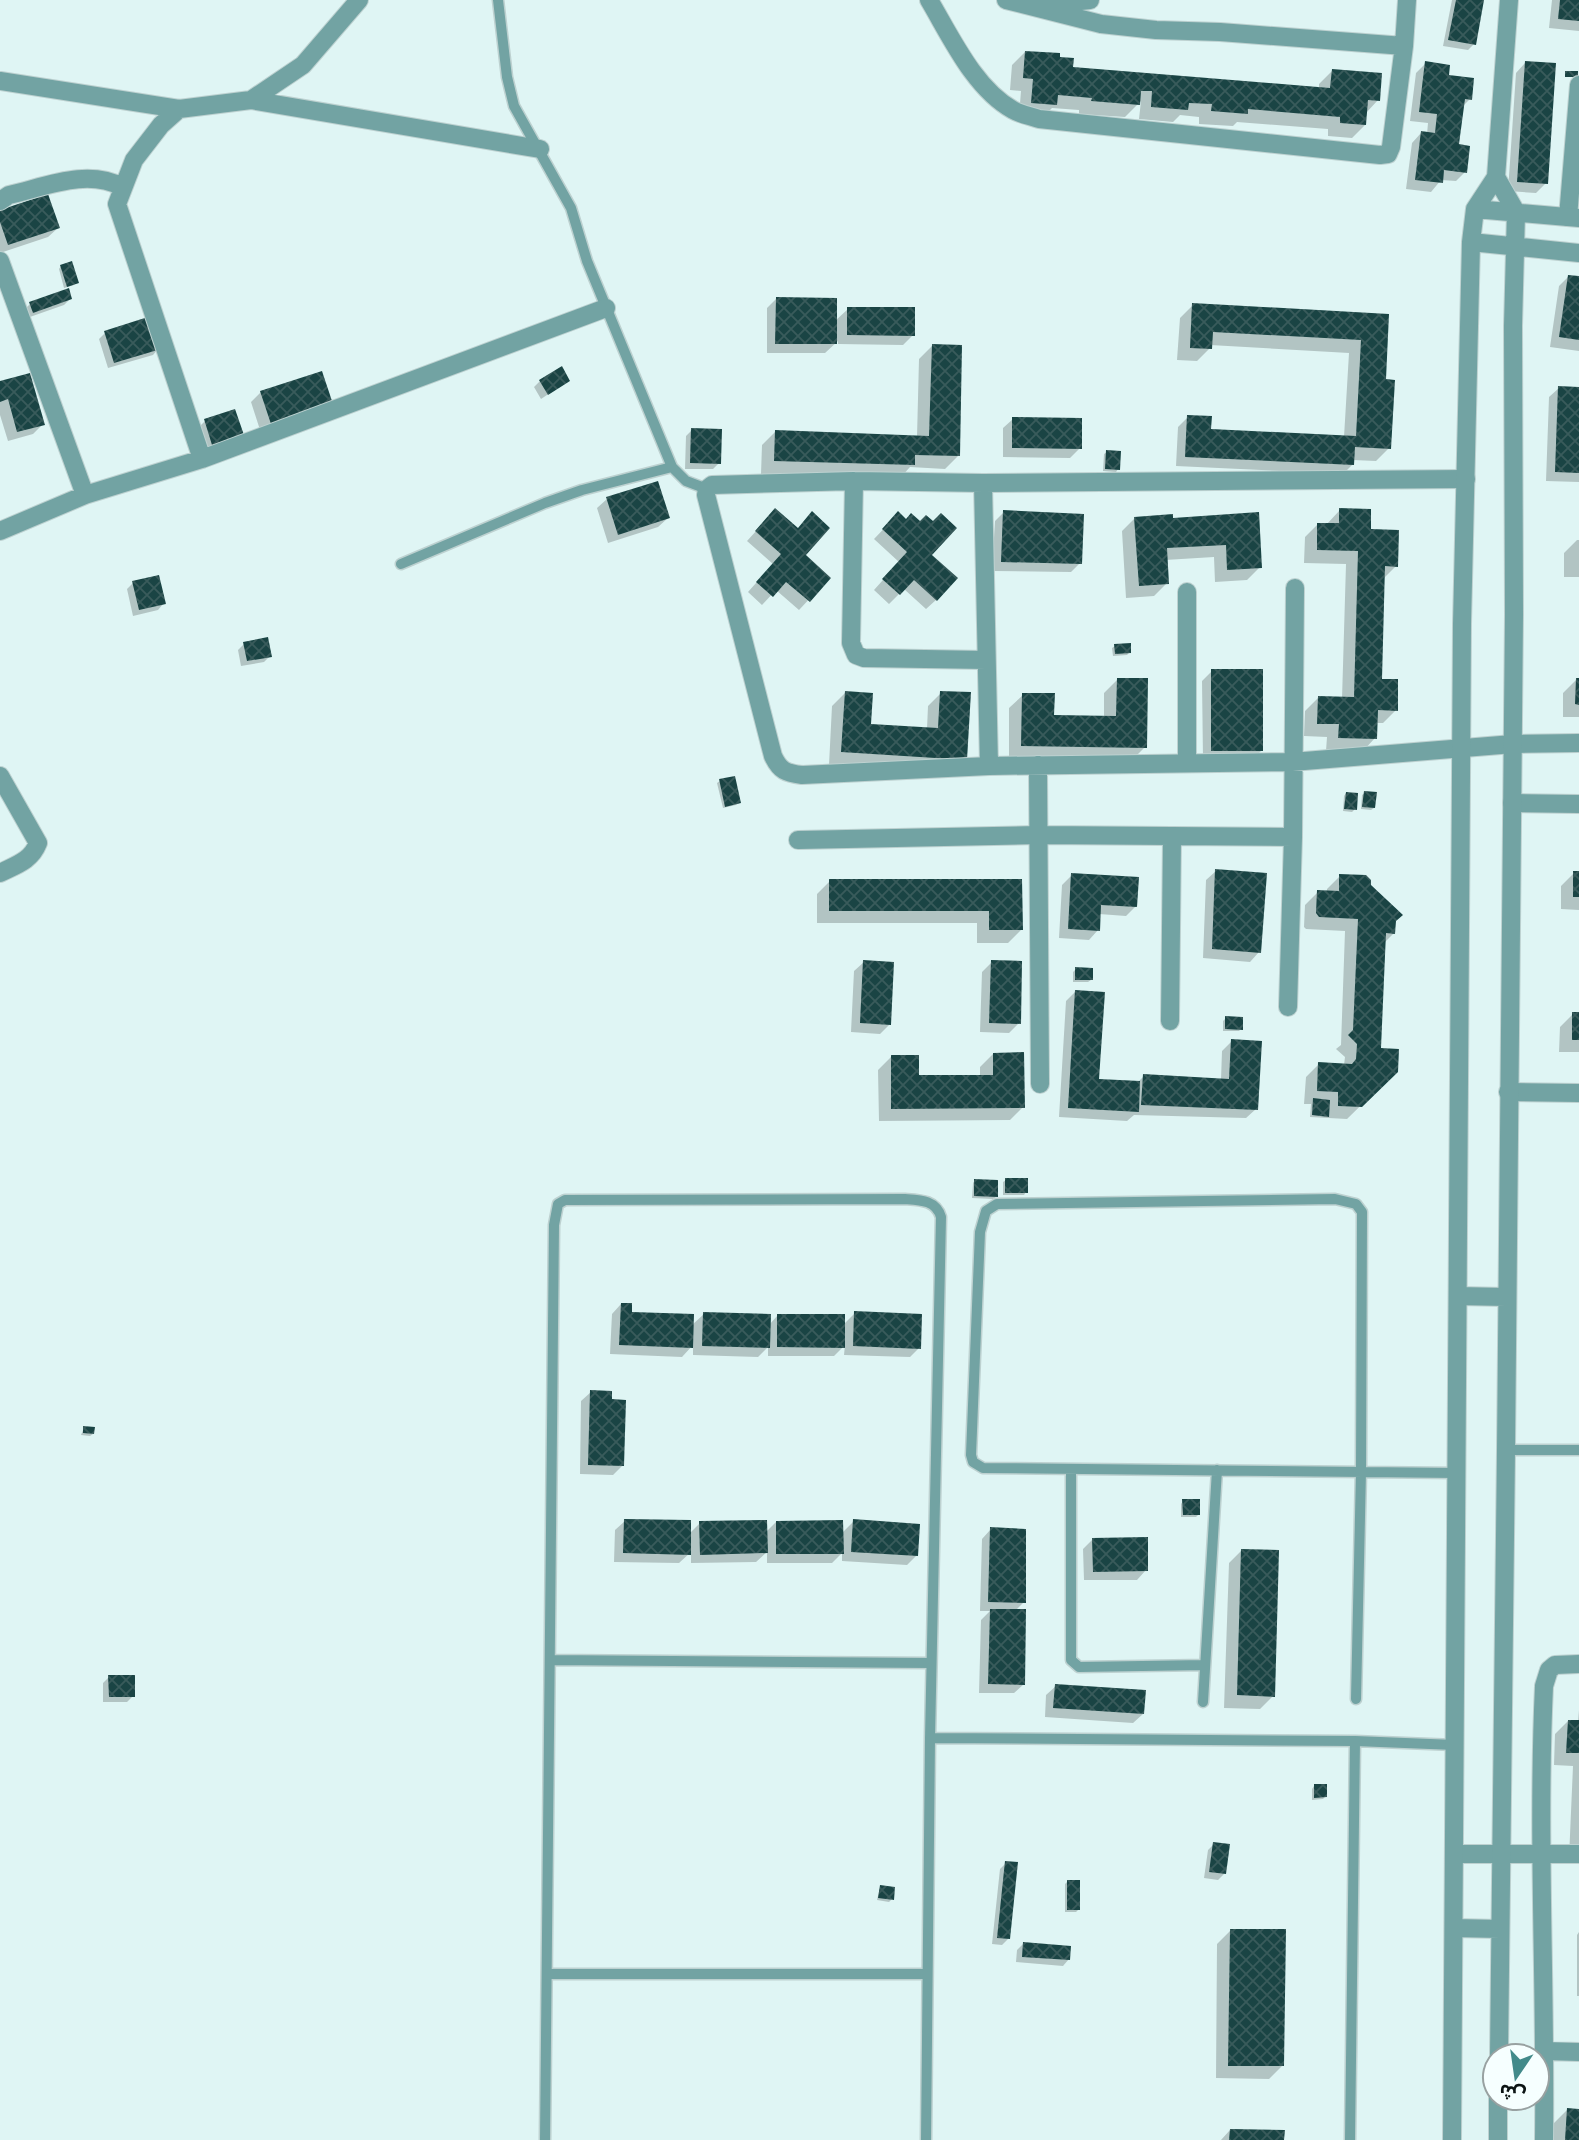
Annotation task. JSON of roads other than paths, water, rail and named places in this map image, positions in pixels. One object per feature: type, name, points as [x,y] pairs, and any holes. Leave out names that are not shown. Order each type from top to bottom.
[{"type":"street","points":[[251,100],[303,65],[359,0]]},
{"type":"street","points":[[929,0],[969,65],[994,97],[1014,111],[1039,119],[1380,155],[1388,154],[1391,147],[1407,0]]},
{"type":"street","points":[[1006,0],[1101,24],[1404,46]]},
{"type":"street","points":[[1029,7],[1090,0]]},
{"type":"street","points":[[1452,2140],[1462,624],[1471,242],[1475,209],[1496,177],[1509,0]]},
{"type":"street","points":[[0,81],[179,109],[251,100],[540,149]]},
{"type":"street","points":[[1475,209],[1574,217],[1579,85]]},
{"type":"street","points":[[179,109],[161,125],[134,160],[117,204],[202,459]]},
{"type":"street","points":[[0,201],[9,195],[82,177],[110,181],[122,187]]},
{"type":"street","points":[[1496,177],[1516,212],[1499,2042]]},
{"type":"street","points":[[1471,242],[1579,253]]},
{"type":"street","points":[[0,261],[85,495]]},
{"type":"street","points":[[0,531],[85,495],[202,459],[606,308]]},
{"type":"street","points":[[1466,479],[983,483],[854,481],[712,485],[707,489],[707,502],[773,756],[779,768],[787,773],[802,775],[989,766],[1292,762],[1513,744],[1579,743]]},
{"type":"street","points":[[854,481],[851,643],[856,654],[864,658],[986,660]]},
{"type":"street","points":[[983,483],[989,766]]},
{"type":"street","points":[[1288,1007],[1293,837],[1295,588]]},
{"type":"street","points":[[1186,763],[1187,593]]},
{"type":"street","points":[[1038,765],[1040,1084]]},
{"type":"street","points":[[0,776],[38,843],[35,852],[28,859],[0,873]]},
{"type":"street","points":[[1512,803],[1579,804]]},
{"type":"street","points":[[798,840],[1038,835],[1293,837]]},
{"type":"street","points":[[1170,1021],[1172,836]]},
{"type":"street","points":[[1508,1092],[1579,1093]]},
{"type":"street","points":[[1458,1296],[1506,1297]]},
{"type":"street","points":[[1545,2042],[1542,1724],[1546,1676],[1555,1665],[1579,1664]]},
{"type":"street","points":[[1454,1854],[1579,1854]]},
{"type":"street","points":[[1454,1928],[1500,1929]]},
{"type":"street","points":[[1551,2051],[1579,2052]]},
{"type":"street","points":[[1498,2112],[1498,2140]]},
{"type":"street","points":[[1544,2112],[1544,2140]]},
{"type":"lane","points":[[498,0],[507,77],[514,106],[571,208],[587,261],[672,467],[686,481],[707,489]]},
{"type":"lane","points":[[401,564],[545,503],[582,490],[672,467]]},
{"type":"lane","points":[[545,2140],[554,1224],[558,1204],[565,1200],[905,1199],[931,1203],[938,1209],[941,1217],[930,1738],[926,2140]]},
{"type":"lane","points":[[1356,1699],[1361,1471],[1362,1212],[1356,1204],[1335,1199],[997,1204],[986,1211],[980,1231],[971,1455],[973,1462],[983,1468],[1361,1471],[1457,1473]]},
{"type":"lane","points":[[1506,1450],[1579,1450]]},
{"type":"lane","points":[[1071,1469],[1071,1660],[1079,1667],[1101,1669],[1205,1665]]},
{"type":"lane","points":[[1203,1702],[1217,1470]]},
{"type":"lane","points":[[550,1660],[932,1662]]},
{"type":"lane","points":[[930,1738],[1355,1741],[1455,1745]]},
{"type":"lane","points":[[1350,2140],[1355,1741]]},
{"type":"lane","points":[[547,1974],[928,1974]]}]
